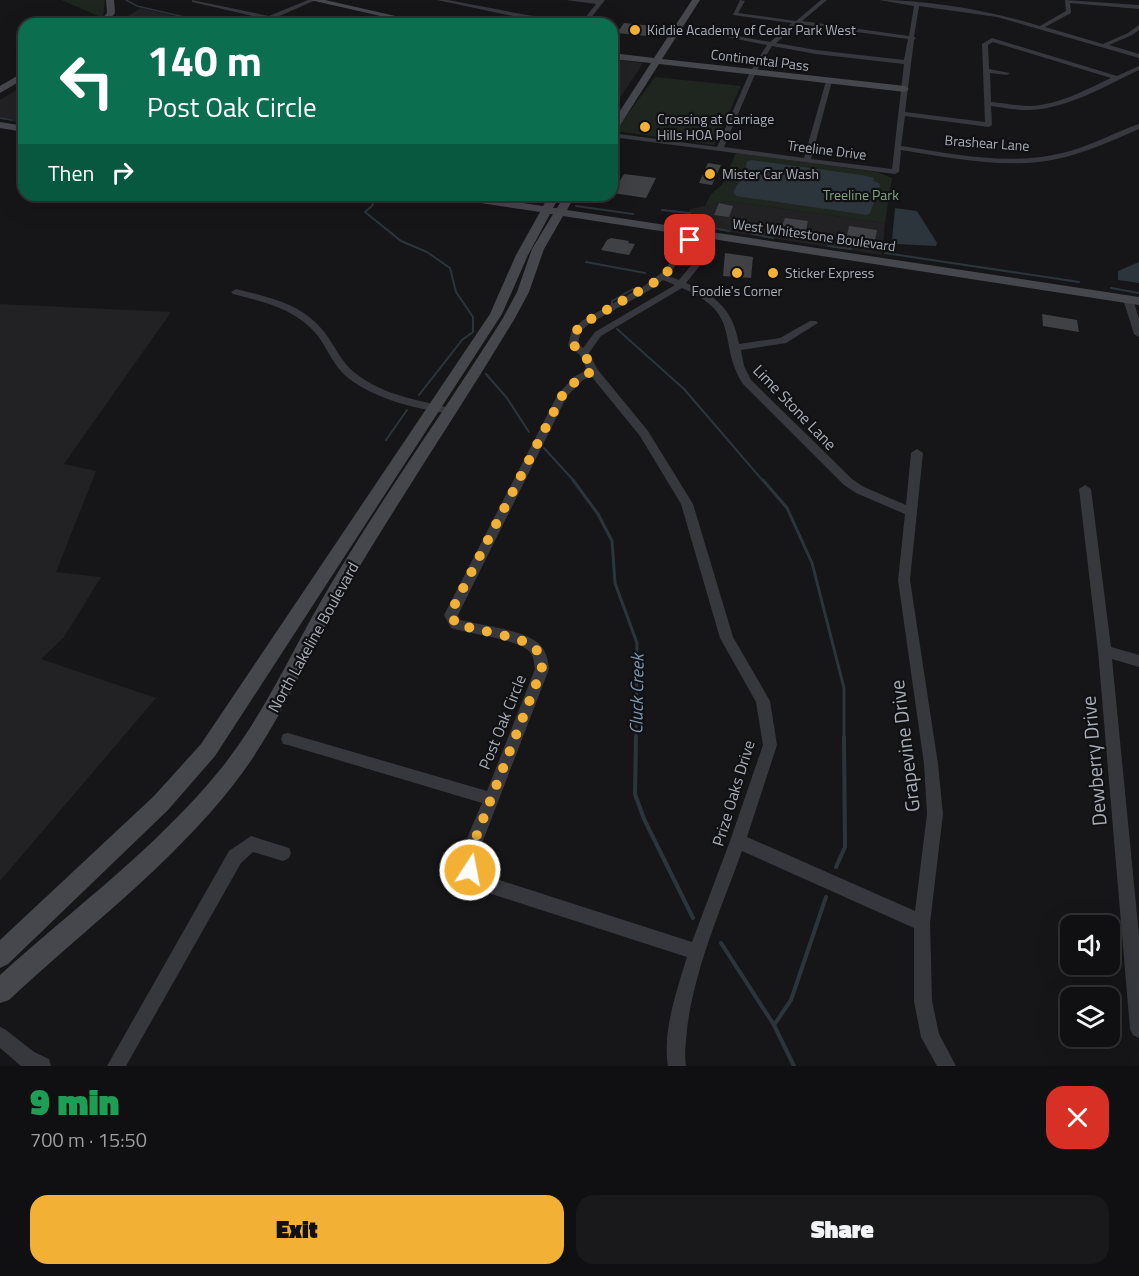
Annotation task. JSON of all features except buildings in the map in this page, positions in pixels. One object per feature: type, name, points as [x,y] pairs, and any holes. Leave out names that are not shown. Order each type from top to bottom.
[{"type":"main road","points":[[107,18],[111,13],[110,0]]},
{"type":"main road","points":[[313,0],[398,18]]},
{"type":"main road","points":[[618,122],[687,0]]},
{"type":"main road","points":[[618,107],[696,0]]},
{"type":"main road","name":"Continental Pass","points":[[618,57],[904,89]]},
{"type":"main road","points":[[0,91],[18,79]]},
{"type":"main road","points":[[0,125],[18,128]]},
{"type":"main road","name":"West Whitestone Boulevard","points":[[487,201],[703,236],[1134,300]]},
{"type":"main road","name":"North Lakeline Boulevard","points":[[0,956],[161,803],[208,750],[363,533],[442,410],[496,315],[522,255],[551,201]]},
{"type":"main road","name":"North Lakeline Boulevard","points":[[442,410],[509,318],[523,292],[538,249],[566,201]]},
{"type":"main road","name":"North Lakeline Boulevard","points":[[0,991],[37,956],[143,866],[188,822],[227,778],[259,733],[286,687],[363,533]]},
{"type":"street","points":[[194,1],[269,18],[313,0]]},
{"type":"street","points":[[440,0],[535,18]]},
{"type":"street","points":[[569,0],[601,2]]},
{"type":"street","points":[[720,149],[753,72],[770,45],[824,0]]},
{"type":"street","points":[[882,0],[984,9],[1139,56]]},
{"type":"street","points":[[742,1],[735,14],[913,38]]},
{"type":"street","points":[[1043,27],[1070,12],[1066,1],[1139,7]]},
{"type":"street","points":[[587,18],[601,2]]},
{"type":"street","points":[[899,148],[907,62],[913,38],[917,4]]},
{"type":"street","points":[[863,32],[867,23]]},
{"type":"street","points":[[1105,45],[1130,34],[1139,27]]},
{"type":"street","points":[[724,36],[770,45],[907,62]]},
{"type":"street","points":[[902,114],[989,125],[985,44],[992,40],[1117,78]]},
{"type":"street","points":[[989,104],[1031,108],[1043,106],[1058,102],[1139,68]]},
{"type":"street","points":[[988,71],[1007,73]]},
{"type":"street","points":[[807,160],[829,81]]},
{"type":"street","name":"Brashear Lane","points":[[899,148],[996,160],[1038,160],[1081,151],[1139,126]]},
{"type":"street","name":"Treeline Drive","points":[[618,134],[895,172],[899,148]]},
{"type":"street","points":[[584,353],[598,334],[682,284],[702,258],[710,242],[703,236]]},
{"type":"street","name":"Prize Oaks Drive","points":[[677,1066],[675,1055],[682,1001],[696,952],[738,841],[770,745],[763,700],[728,638],[687,504],[644,434],[593,371],[584,353],[573,345],[574,337],[581,326],[662,277],[673,266],[691,238],[703,236]]},
{"type":"street","name":"Lime Stone Lane","points":[[662,277],[682,284],[715,304],[726,316],[740,373],[848,482],[860,490],[911,512]]},
{"type":"street","points":[[236,292],[274,302],[303,316],[321,334],[342,367],[364,384],[382,393],[442,410]]},
{"type":"street","points":[[1134,300],[1139,334]]},
{"type":"street","points":[[734,348],[783,341],[813,323]]},
{"type":"street","name":"Post Oak Circle","points":[[593,371],[579,378],[563,394],[451,615],[456,624],[519,640],[533,646],[540,657],[542,669],[471,850],[470,870],[485,884],[696,952]]},
{"type":"street","name":"Grapevine Drive","points":[[917,453],[904,580],[931,764],[935,814],[922,923],[923,1000],[930,1037],[947,1066]]},
{"type":"street","name":"Dewberry Drive","points":[[1085,489],[1132,881],[1139,1029]]},
{"type":"street","points":[[1105,651],[1139,661]]},
{"type":"street","points":[[288,739],[491,799]]},
{"type":"street","points":[[738,841],[922,923]]},
{"type":"street","points":[[116,1066],[235,857],[251,844],[284,853]]},
{"type":"street","points":[[0,1036],[27,1059],[42,1066]]},
{"type":"shaded area","points":[[141,8],[182,18],[125,18]]},
{"type":"shaded area","points":[[618,60],[643,63],[618,101]]},
{"type":"shaded area","points":[[18,89],[18,122],[0,119],[0,100]]},
{"type":"shaded area","name":"Treeline Park","points":[[751,160],[862,175],[874,178],[873,181],[879,183],[880,186],[870,213],[867,215],[736,196],[733,192],[744,174],[747,162]]},
{"type":"shaded area","points":[[728,201],[885,223],[882,255],[684,225],[690,209]]},
{"type":"shaded area","points":[[895,208],[917,211],[937,243],[936,246],[897,244],[892,240]]},
{"type":"shaded area","points":[[1139,262],[1139,283],[1118,280],[1118,271]]},
{"type":"shaded area","points":[[0,304],[171,312],[64,464],[96,471],[56,572],[101,577],[64,637],[41,659],[156,698],[0,881]]},
{"type":"green space","points":[[61,0],[105,0],[103,18]]},
{"type":"green space","points":[[655,77],[741,86],[714,145],[618,131],[618,127]]},
{"type":"green space","name":"Treeline Park","points":[[736,153],[877,172],[892,178],[885,223],[728,201],[705,206],[711,194],[722,185]]},
{"type":"waterway","name":"Cluck Creek","points":[[126,0],[137,6],[188,18]]},
{"type":"waterway","points":[[0,118],[12,120]]},
{"type":"waterway","name":"Cluck Creek","points":[[374,201],[365,212],[401,241],[427,252],[450,268],[456,292],[473,317],[473,332],[462,340],[419,395]]},
{"type":"waterway","points":[[576,206],[633,214]]},
{"type":"waterway","points":[[662,210],[690,213]]},
{"type":"waterway","points":[[687,224],[701,227]]},
{"type":"waterway","points":[[713,228],[729,231]]},
{"type":"waterway","points":[[752,234],[773,238]]},
{"type":"waterway","points":[[828,246],[851,249]]},
{"type":"waterway","points":[[885,253],[1079,282]]},
{"type":"waterway","points":[[586,262],[645,273]]},
{"type":"waterway","points":[[1111,288],[1139,293]]},
{"type":"waterway","points":[[612,304],[612,301],[633,289]]},
{"type":"waterway","points":[[617,329],[684,389],[764,482]]},
{"type":"waterway","name":"Cluck Creek","points":[[486,374],[507,398],[529,432]]},
{"type":"waterway","points":[[386,440],[407,410]]},
{"type":"waterway","name":"Cluck Creek","points":[[544,448],[575,482]]},
{"type":"waterway","name":"Cluck Creek","points":[[573,480],[598,514],[612,541],[615,583],[637,643],[636,739]]},
{"type":"waterway","points":[[763,480],[787,508],[812,563],[844,688],[844,737]]},
{"type":"waterway","name":"Cluck Creek","points":[[636,737],[635,794],[644,819],[693,918]]},
{"type":"waterway","points":[[836,867],[845,847],[844,737]]},
{"type":"waterway","points":[[774,1025],[791,1000],[826,897]]},
{"type":"waterway","name":"Cluck Creek","points":[[721,943],[774,1025]]},
{"type":"waterway","name":"Cluck Creek","points":[[774,1025],[794,1066]]},
{"type":"place","name":"Kiddie Academy of Cedar Park West","points":[[635,30]]},
{"type":"place","name":"Crossing at Carriage Hills HOA Pool","points":[[645,127]]},
{"type":"place","name":"Mister Car Wash","points":[[710,174]]},
{"type":"place","name":"Foodie's Corner","points":[[737,273]]},
{"type":"place","name":"Sticker Express","points":[[773,273]]},
{"type":"route","points":[[470,870],[471,850],[542,669],[540,657],[533,646],[519,640],[456,624],[451,615],[454,606],[563,394],[579,378],[593,371],[584,353],[573,345],[577,330],[586,322],[660,279],[673,266],[690,240]]}]
